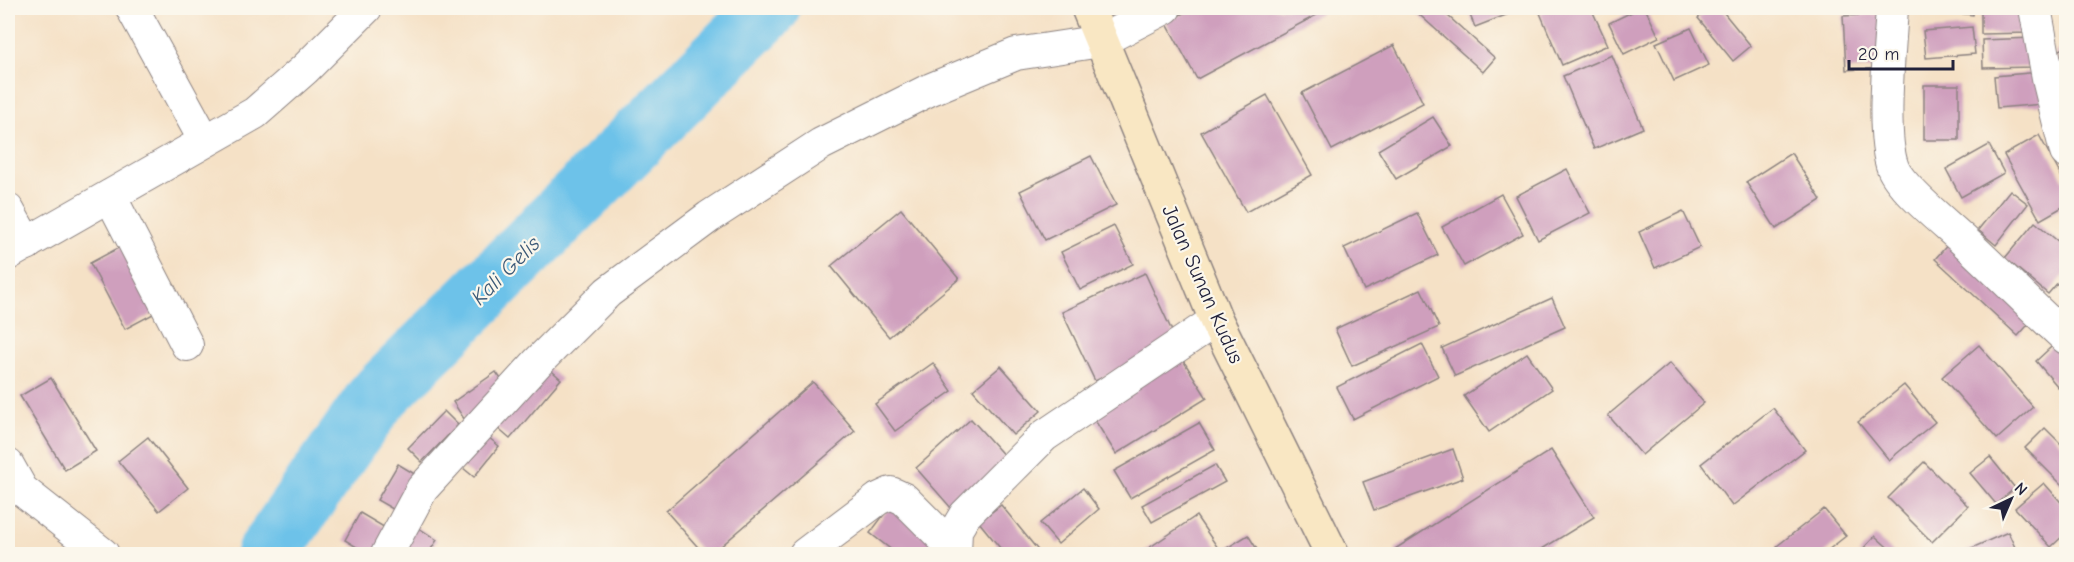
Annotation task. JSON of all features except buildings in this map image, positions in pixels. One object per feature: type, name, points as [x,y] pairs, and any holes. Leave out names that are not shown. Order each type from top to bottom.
[{"type":"main road","name":"Jalan Sunan Kudus","points":[[1095,25],[1216,320],[1332,555]]},
{"type":"street","points":[[132,8],[205,141]]},
{"type":"street","points":[[8,210],[17,249],[255,113],[306,69],[366,8]]},
{"type":"street","points":[[387,555],[422,489],[538,362],[609,292],[710,218],[820,144],[938,85],[1095,25],[1166,8]]},
{"type":"street","points":[[1892,8],[1888,99],[1889,145],[1893,168],[1900,179],[1936,215],[2067,338]]},
{"type":"street","points":[[2035,8],[2049,83],[2063,114],[2067,152]]},
{"type":"street","points":[[110,196],[187,345]]},
{"type":"street","points":[[955,552],[956,530],[965,515],[1044,436],[1216,320]]},
{"type":"street","points":[[8,465],[22,490],[103,555]]},
{"type":"street","points":[[805,555],[878,499],[891,493],[904,500],[955,552]]},
{"type":"waterway","name":"Kali Gelis","points":[[267,554],[377,397],[769,8]]}]
